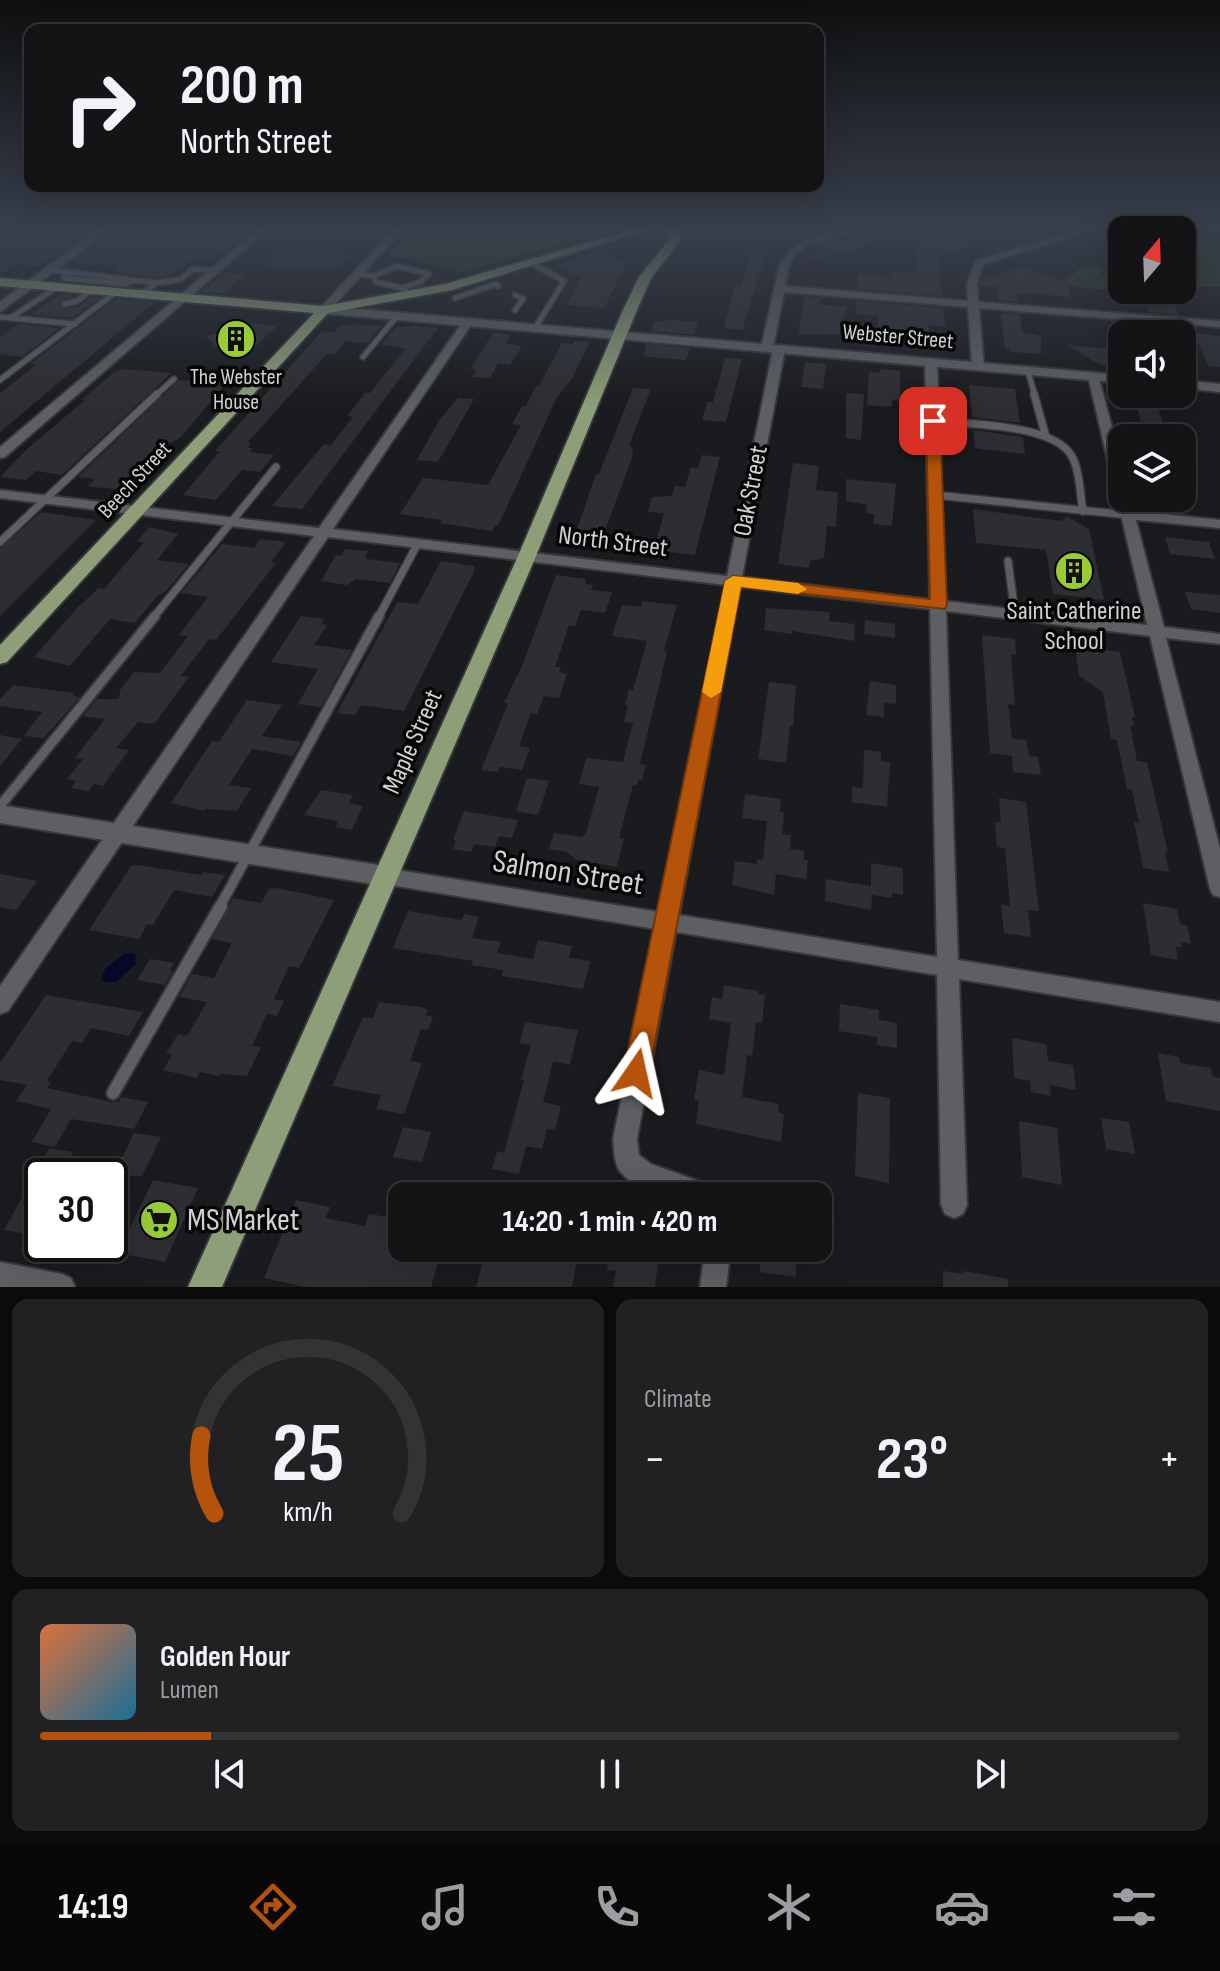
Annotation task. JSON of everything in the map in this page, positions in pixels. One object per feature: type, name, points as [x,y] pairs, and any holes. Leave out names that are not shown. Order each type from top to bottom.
[{"type":"main road","name":"Webster Street","points":[[71,287],[324,310]]},
{"type":"main road","points":[[390,311],[418,295],[445,287]]},
{"type":"main road","name":"Maple Street","points":[[205,1287],[527,556],[641,287]]},
{"type":"main road","name":"Beech Street","points":[[0,657],[324,310]]},
{"type":"street","points":[[5,313],[29,287]]},
{"type":"street","points":[[0,454],[195,287]]},
{"type":"street","name":"Beech Street","points":[[324,310],[344,287]]},
{"type":"street","points":[[973,287],[978,366]]},
{"type":"street","points":[[779,289],[1220,324]]},
{"type":"street","name":"Oak Street","points":[[666,1182],[643,1174],[628,1161],[625,1139],[733,581],[773,348],[779,289]]},
{"type":"street","name":"Webster Street","points":[[324,310],[390,311],[468,322],[1108,378]]},
{"type":"street","points":[[0,1004],[468,322]]},
{"type":"street","points":[[931,362],[954,1205]]},
{"type":"street","points":[[1094,376],[1108,434]]},
{"type":"street","points":[[1196,385],[1220,388]]},
{"type":"street","name":"North Street","points":[[0,494],[1220,639]]},
{"type":"street","points":[[1127,512],[1220,889]]},
{"type":"street","points":[[1157,512],[1220,524]]},
{"type":"street","name":"Salmon Street","points":[[0,814],[1220,1012]]},
{"type":"street","points":[[713,1287],[716,1262]]},
{"type":"street","points":[[0,1275],[62,1287]]},
{"type":"lane","points":[[0,317],[35,302],[57,287]]},
{"type":"lane","points":[[142,294],[151,287]]},
{"type":"lane","points":[[398,287],[418,295]]},
{"type":"lane","points":[[455,298],[487,287]]},
{"type":"lane","points":[[535,328],[560,287]]},
{"type":"lane","points":[[65,304],[77,301],[93,289]]},
{"type":"lane","points":[[0,380],[116,292]]},
{"type":"lane","points":[[515,295],[523,299],[515,310]]},
{"type":"lane","points":[[35,302],[51,303]]},
{"type":"lane","points":[[363,357],[390,311]]},
{"type":"lane","points":[[5,313],[75,324]]},
{"type":"lane","points":[[1028,371],[1046,437]]},
{"type":"lane","points":[[0,542],[174,379]]},
{"type":"lane","points":[[933,421],[1023,431],[1046,437],[1072,456],[1083,511]]},
{"type":"lane","points":[[0,806],[276,467]]},
{"type":"lane","points":[[935,495],[1083,511],[1108,508]]},
{"type":"lane","points":[[113,1093],[250,853],[418,543]]},
{"type":"lane","points":[[1008,561],[1015,614]]},
{"type":"green space","points":[[1078,287],[1108,287],[1108,290],[1082,288]]},
{"type":"water","points":[[125,953],[135,954],[136,964],[116,982],[104,982],[101,979],[105,969]]},
{"type":"building","points":[[207,287],[231,287],[223,294],[201,292]]},
{"type":"building","points":[[576,287],[614,287],[604,308],[566,305]]},
{"type":"building","points":[[734,287],[756,287],[742,330],[724,328]]},
{"type":"building","points":[[941,287],[942,296],[857,289]]},
{"type":"building","points":[[998,287],[1067,287],[1071,297],[1028,293],[1017,294],[1018,302],[999,301]]},
{"type":"building","points":[[62,294],[75,295],[61,301],[60,306],[64,309],[79,306],[92,297],[100,298],[72,318],[31,314]]},
{"type":"building","points":[[805,297],[820,298],[819,303],[825,305],[847,307],[839,335],[798,334]]},
{"type":"building","points":[[116,299],[155,302],[0,432],[0,393],[36,365],[30,364]]},
{"type":"building","points":[[856,301],[943,308],[945,327],[929,325],[930,345],[876,338],[878,316],[856,314]]},
{"type":"building","points":[[1146,304],[1174,304],[1179,315],[1149,312]]},
{"type":"building","points":[[1001,313],[1020,314],[1022,332],[1041,336],[1041,354],[1005,349]]},
{"type":"building","name":"The Webster House","points":[[240,322],[277,326],[254,348],[239,347],[232,354],[222,353],[206,336],[234,329]]},
{"type":"building","points":[[654,322],[698,322],[694,335],[650,331]]},
{"type":"building","points":[[18,324],[59,328],[22,357],[0,354],[0,338]]},
{"type":"building","points":[[340,325],[381,326],[368,343],[345,341],[335,354],[327,354],[247,443],[251,443],[248,448],[253,448],[249,452],[274,455],[260,472],[242,470],[216,500],[183,495],[220,451],[215,451],[322,331],[334,332]]},
{"type":"building","points":[[395,328],[438,328],[302,509],[272,506],[324,444],[331,445],[353,417],[347,416],[405,349],[381,344]]},
{"type":"building","points":[[493,333],[511,334],[505,344],[522,346],[510,365],[498,364],[490,378],[472,377],[476,369],[470,369]]},
{"type":"building","points":[[1196,333],[1220,336],[1220,367],[1208,366]]},
{"type":"building","points":[[574,341],[590,342],[571,380],[557,397],[498,526],[495,525],[492,531],[400,514],[423,478],[488,485],[521,425],[512,424],[522,406],[526,406],[536,386],[539,386],[562,343],[573,344]]},
{"type":"building","points":[[646,344],[690,348],[686,360],[650,357],[644,355]]},
{"type":"building","points":[[1067,345],[1108,349],[1108,365],[1100,365]]},
{"type":"building","points":[[725,358],[742,359],[726,422],[702,420],[707,402],[713,402]]},
{"type":"building","points":[[805,362],[826,364],[823,389],[801,387]]},
{"type":"building","points":[[883,369],[900,371],[900,401],[892,400],[892,407],[867,405],[869,372],[877,373]]},
{"type":"building","points":[[116,371],[171,373],[62,475],[36,471],[26,480],[0,477],[27,449],[85,400],[81,400]]},
{"type":"building","points":[[210,377],[230,379],[181,437],[169,444],[124,490],[88,486],[95,479],[78,477],[179,380],[204,382]]},
{"type":"building","points":[[969,385],[1015,389],[1020,423],[972,417]]},
{"type":"building","points":[[633,388],[651,389],[629,445],[633,448],[632,458],[600,544],[573,541],[596,474],[599,474]]},
{"type":"building","points":[[846,393],[864,394],[861,440],[846,438]]},
{"type":"building","points":[[458,398],[474,399],[438,462],[417,460],[440,419]]},
{"type":"building","points":[[1137,408],[1158,408],[1163,424],[1142,424]]},
{"type":"building","points":[[973,430],[1023,437],[1025,454],[975,448]]},
{"type":"building","points":[[702,455],[720,457],[695,555],[663,551],[664,547],[655,546],[664,513],[648,512],[652,497],[672,496],[675,486],[685,487],[691,467],[698,468]]},
{"type":"building","points":[[793,463],[819,466],[816,490],[838,492],[836,527],[827,526],[824,558],[810,561],[809,568],[778,564]]},
{"type":"building","points":[[846,479],[896,484],[892,526],[873,524],[874,514],[866,513],[867,505],[846,501]]},
{"type":"building","name":"Saint Catherine School","points":[[973,509],[1060,521],[1068,517],[1089,529],[1104,600],[1053,594],[1046,550],[976,543]]},
{"type":"building","points":[[41,512],[96,520],[0,616],[0,548]]},
{"type":"building","points":[[149,527],[178,534],[157,560],[189,564],[166,591],[157,596],[135,623],[110,619],[70,666],[34,657],[78,607],[99,588],[104,589],[144,542],[137,542]]},
{"type":"building","points":[[1165,537],[1209,542],[1215,559],[1170,554]]},
{"type":"building","points":[[260,539],[286,542],[271,562],[276,563],[216,640],[209,639],[181,676],[189,677],[154,724],[138,722],[116,748],[129,750],[103,786],[94,784],[89,791],[71,788],[76,781],[67,779],[83,759],[75,758],[105,719],[83,716],[97,699],[119,699],[120,690],[134,672],[160,673],[188,636],[179,635],[208,597],[181,593],[222,544],[254,548]]},
{"type":"building","points":[[345,549],[368,551],[367,559],[400,563],[390,583],[356,579],[347,585],[321,581],[336,555],[341,556]]},
{"type":"building","points":[[441,561],[475,566],[404,711],[361,705],[355,715],[337,713],[397,602],[418,604]]},
{"type":"building","points":[[556,575],[586,579],[585,584],[593,585],[591,590],[612,592],[605,613],[581,610],[575,626],[569,625],[555,667],[561,667],[559,672],[567,674],[559,698],[544,696],[537,714],[531,713],[519,746],[530,748],[522,770],[500,767],[497,772],[481,770],[508,703],[504,703],[522,666]]},
{"type":"building","points":[[1185,592],[1220,595],[1220,613],[1191,609]]},
{"type":"building","points":[[642,601],[677,605],[640,764],[646,765],[642,780],[633,785],[619,838],[624,839],[617,867],[576,860],[567,852],[549,849],[554,833],[582,837],[586,833],[599,787],[579,784],[586,758],[623,762],[633,723],[624,722],[628,706],[625,705],[629,689],[633,690],[647,641],[612,636],[622,605],[641,607]]},
{"type":"building","points":[[766,608],[830,612],[829,621],[855,624],[854,641],[792,631],[792,634],[764,630]]},
{"type":"building","points":[[301,616],[324,619],[321,624],[327,625],[314,645],[352,650],[321,707],[298,704],[318,669],[271,662]]},
{"type":"building","points":[[865,620],[895,624],[895,638],[864,634]]},
{"type":"building","points":[[982,635],[1015,639],[1016,655],[1011,654],[1015,705],[1008,704],[1012,739],[1026,740],[1029,756],[1038,757],[1041,775],[1013,772],[1012,756],[990,753]]},
{"type":"building","points":[[1075,646],[1120,652],[1135,717],[1132,717],[1134,726],[1130,725],[1137,761],[1147,762],[1168,853],[1165,852],[1169,872],[1143,868],[1134,822],[1139,823],[1132,790],[1127,789],[1117,740],[1111,739],[1103,692],[1079,676]]},
{"type":"building","points":[[870,681],[896,685],[896,704],[884,703],[884,717],[866,715]]},
{"type":"building","points":[[769,682],[796,685],[786,763],[758,759]]},
{"type":"building","points":[[13,685],[75,693],[73,696],[80,697],[44,738],[24,736],[42,712],[0,706],[0,699]]},
{"type":"building","points":[[247,700],[282,705],[262,736],[301,742],[293,756],[252,749],[229,785],[251,788],[237,811],[204,811],[171,803],[212,741],[219,742]]},
{"type":"building","points":[[0,735],[22,739],[0,766]]},
{"type":"building","points":[[864,750],[881,752],[881,761],[890,762],[887,807],[852,802],[852,787],[863,788]]},
{"type":"building","points":[[527,778],[549,781],[538,815],[516,811]]},
{"type":"building","points":[[321,790],[353,795],[349,803],[363,806],[352,830],[336,827],[338,821],[304,815]]},
{"type":"building","points":[[745,794],[781,799],[780,812],[784,813],[782,834],[791,835],[790,849],[804,851],[804,860],[808,860],[806,879],[776,874],[774,895],[732,885],[735,861],[757,864],[757,859],[763,860],[767,821],[742,818]]},
{"type":"building","points":[[999,798],[1026,802],[1039,911],[1028,910],[1031,937],[1004,933],[1001,904],[1010,906],[1005,848],[997,847],[995,822],[1001,822]]},
{"type":"building","points":[[464,811],[518,820],[512,838],[499,836],[495,847],[474,844],[471,852],[453,849],[456,841],[453,840]]},
{"type":"building","points":[[871,863],[903,868],[903,895],[892,893],[892,898],[872,895],[871,910],[825,901],[826,879],[871,886]]},
{"type":"building","points":[[131,866],[201,875],[203,872],[225,875],[212,897],[174,890],[153,925],[147,924],[139,939],[89,930]]},
{"type":"building","points":[[0,874],[37,881],[16,910],[0,907]]},
{"type":"building","points":[[269,889],[334,900],[299,968],[289,966],[274,999],[284,1001],[277,1016],[267,1014],[252,1046],[261,1047],[247,1076],[200,1072],[197,1078],[163,1070],[172,1055],[166,1054],[178,1034],[187,1036],[207,1002],[179,997],[192,974],[214,978],[232,943],[212,939],[233,898],[261,903]]},
{"type":"building","points":[[1143,903],[1177,909],[1180,924],[1187,926],[1191,944],[1181,942],[1182,947],[1176,947],[1178,960],[1151,955]]},
{"type":"building","points":[[408,911],[462,920],[464,914],[479,917],[472,938],[501,942],[497,953],[533,959],[538,940],[572,946],[569,958],[590,961],[583,989],[502,976],[503,970],[472,965],[473,961],[393,948]]},
{"type":"building","points":[[150,959],[174,963],[165,985],[137,980]]},
{"type":"building","points":[[724,985],[765,995],[762,1023],[756,1022],[752,1056],[747,1055],[742,1097],[779,1104],[778,1112],[784,1114],[781,1142],[696,1124],[699,1101],[694,1100],[699,1070],[724,1075],[731,1023],[709,1019],[712,997],[722,999]]},
{"type":"building","points":[[46,995],[143,1012],[129,1036],[91,1028],[82,1043],[72,1041],[47,1081],[51,1082],[47,1088],[112,1102],[119,1102],[121,1097],[148,1102],[134,1129],[71,1119],[55,1147],[32,1142],[51,1109],[16,1101],[27,1085],[0,1080],[0,1063]]},
{"type":"building","points":[[379,1002],[421,1007],[428,1010],[426,1015],[433,1017],[428,1030],[421,1029],[410,1061],[422,1063],[404,1114],[376,1109],[381,1095],[332,1086],[363,1018],[373,1018]]},
{"type":"building","points":[[840,1004],[879,1010],[879,1020],[897,1023],[897,1048],[877,1045],[877,1037],[839,1031]]},
{"type":"building","points":[[525,1022],[578,1030],[570,1065],[553,1061],[543,1102],[561,1106],[555,1130],[547,1129],[542,1149],[526,1146],[519,1174],[492,1169],[497,1151],[504,1153],[524,1080],[521,1079],[531,1045],[520,1043]]},
{"type":"building","points":[[1012,1038],[1046,1044],[1048,1061],[1073,1065],[1076,1090],[1049,1085],[1051,1096],[1031,1092],[1030,1081],[1014,1078]]},
{"type":"building","points":[[1158,1053],[1179,1057],[1180,1063],[1211,1068],[1212,1076],[1220,1078],[1220,1111],[1166,1101]]},
{"type":"building","points":[[858,1093],[890,1098],[889,1183],[855,1176]]},
{"type":"building","points":[[1101,1118],[1129,1122],[1135,1154],[1106,1149]]},
{"type":"building","points":[[1019,1121],[1057,1128],[1062,1185],[1022,1177]]},
{"type":"building","points":[[403,1127],[431,1132],[422,1162],[393,1157]]},
{"type":"building","points":[[134,1133],[161,1137],[142,1176],[128,1176],[128,1158],[122,1158]]},
{"type":"building","points":[[49,1148],[73,1152],[70,1158],[44,1158]]},
{"type":"building","name":"MS Market","points":[[153,1180],[198,1188],[165,1262],[128,1255],[128,1232]]},
{"type":"building","points":[[24,1194],[24,1233],[4,1230]]},
{"type":"building","points":[[296,1200],[330,1207],[325,1218],[365,1226],[369,1214],[388,1217],[388,1262],[438,1262],[431,1287],[305,1287],[264,1278]]},
{"type":"building","points":[[483,1262],[577,1262],[572,1287],[476,1287]]},
{"type":"building","points":[[608,1262],[658,1262],[655,1287],[613,1287],[616,1271],[607,1270]]},
{"type":"building","points":[[760,1262],[796,1262],[796,1277],[760,1272]]},
{"type":"building","points":[[943,1271],[964,1274],[963,1271],[1008,1279],[1008,1287],[943,1287]]},
{"type":"slow traffic","points":[[711,692],[733,581],[798,589]]},
{"type":"place","name":"The Webster House","points":[[236,339]]},
{"type":"place","name":"Saint Catherine School","points":[[1074,571]]},
{"type":"place","name":"MS Market","points":[[159,1220]]},
{"type":"route","points":[[636,1073],[733,581],[939,605],[933,421]]}]
